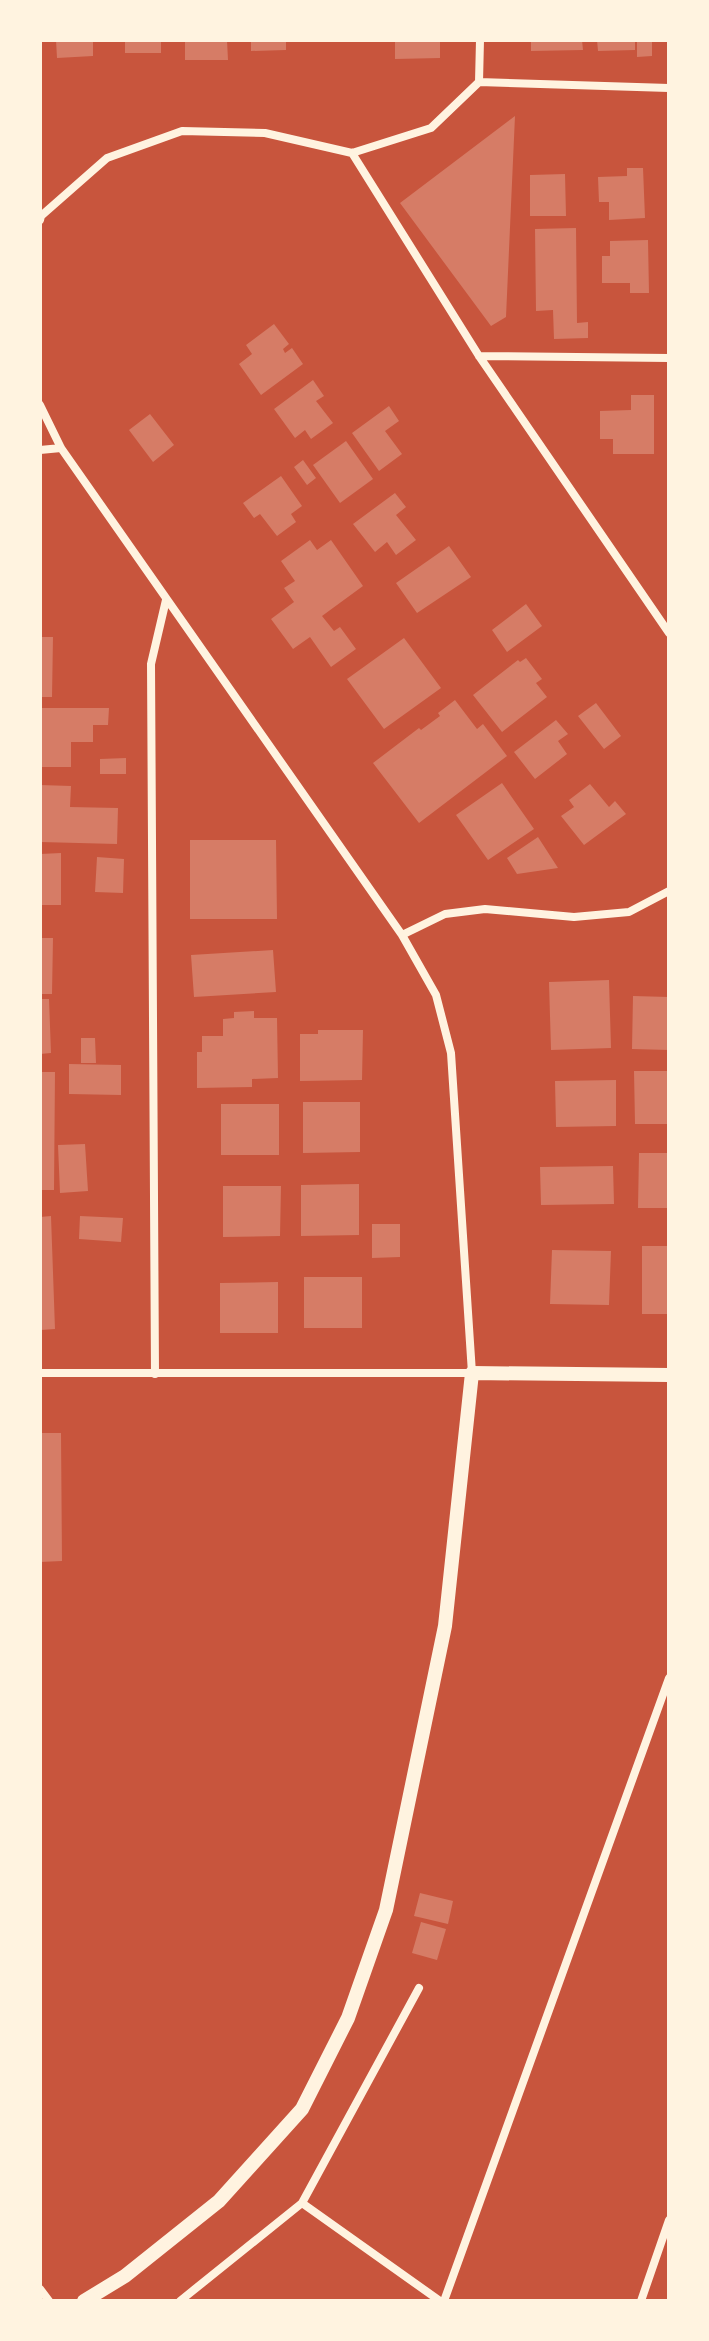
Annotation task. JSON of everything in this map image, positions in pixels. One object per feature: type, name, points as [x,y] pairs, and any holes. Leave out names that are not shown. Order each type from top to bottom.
[{"type":"street","points":[[40,217],[107,158],[182,131],[265,133],[352,153],[431,128],[479,82],[480,40]]},
{"type":"street","points":[[479,82],[669,88]]},
{"type":"street","points":[[352,153],[479,356],[669,633]]},
{"type":"street","points":[[479,356],[669,358]]},
{"type":"street","points":[[40,405],[61,448],[402,935],[436,995],[451,1053],[472,1373],[445,1626],[386,1910],[348,2018],[302,2109],[219,2201],[125,2276],[84,2301]]},
{"type":"street","points":[[40,450],[61,448]]},
{"type":"street","points":[[155,1374],[151,664],[166,600]]},
{"type":"street","points":[[402,935],[445,914],[485,909],[574,917],[629,912],[669,891]]},
{"type":"street","points":[[40,1373],[669,1375]]},
{"type":"street","points":[[302,2203],[442,2301],[669,1678]]},
{"type":"street","points":[[186,2300],[302,2203],[419,1988]]},
{"type":"street","points":[[641,2301],[669,2220]]},
{"type":"street","points":[[40,2289],[49,2301]]},
{"type":"building","points":[[56,40],[93,40],[93,56],[57,58]]},
{"type":"building","points":[[125,40],[161,40],[161,53],[125,53]]},
{"type":"building","points":[[185,40],[227,40],[228,60],[185,60]]},
{"type":"building","points":[[251,40],[286,40],[286,50],[251,51]]},
{"type":"building","points":[[395,40],[440,40],[440,58],[395,59]]},
{"type":"building","points":[[531,40],[582,40],[583,50],[531,51]]},
{"type":"building","points":[[597,40],[635,40],[635,50],[598,51]]},
{"type":"building","points":[[637,40],[652,40],[652,56],[637,57]]},
{"type":"building","points":[[515,116],[506,317],[491,326],[400,203]]},
{"type":"building","points":[[627,168],[643,168],[645,218],[609,220],[609,202],[599,202],[598,177],[627,176]]},
{"type":"building","points":[[565,174],[566,216],[530,216],[530,175]]},
{"type":"building","points":[[576,228],[577,323],[588,322],[588,338],[554,339],[553,310],[536,311],[535,229]]},
{"type":"building","points":[[648,240],[649,293],[630,293],[630,283],[602,283],[602,256],[610,256],[610,241]]},
{"type":"building","points":[[274,324],[289,344],[283,349],[285,353],[292,348],[303,364],[261,395],[239,364],[252,354],[246,345]]},
{"type":"building","points":[[313,380],[324,396],[316,401],[333,423],[311,439],[305,430],[295,438],[274,409]]},
{"type":"building","points":[[631,395],[654,395],[654,454],[613,454],[613,439],[600,439],[600,411],[631,410]]},
{"type":"building","points":[[389,406],[399,421],[385,431],[402,454],[379,471],[352,433]]},
{"type":"building","points":[[150,414],[174,445],[153,462],[129,430]]},
{"type":"building","points":[[346,441],[373,479],[340,503],[313,465]]},
{"type":"building","points":[[303,460],[316,478],[307,485],[294,467]]},
{"type":"building","points":[[281,476],[302,506],[291,514],[296,522],[277,536],[260,514],[254,518],[243,503]]},
{"type":"building","points":[[395,493],[406,507],[396,515],[416,540],[396,555],[387,542],[375,552],[353,524]]},
{"type":"building","points":[[310,540],[317,550],[331,540],[363,586],[322,616],[334,631],[340,627],[356,649],[331,667],[310,637],[293,649],[271,619],[294,602],[284,588],[295,581],[281,561]]},
{"type":"building","points":[[449,546],[471,577],[417,613],[396,583]]},
{"type":"building","points":[[526,604],[542,626],[507,652],[492,630]]},
{"type":"building","points":[[40,637],[53,637],[52,697],[40,697]]},
{"type":"building","points":[[404,638],[441,688],[384,729],[347,679]]},
{"type":"building","points":[[526,658],[542,679],[536,683],[547,697],[502,732],[473,695],[518,660],[520,662]]},
{"type":"building","points":[[455,700],[477,729],[483,724],[507,756],[419,823],[373,763],[440,716],[438,713]]},
{"type":"building","points":[[596,703],[621,736],[604,749],[578,716]]},
{"type":"building","points":[[40,708],[109,708],[108,725],[93,725],[93,742],[71,742],[71,767],[40,767]]},
{"type":"building","points":[[556,720],[568,734],[558,741],[567,754],[535,779],[514,752]]},
{"type":"building","points":[[126,758],[126,774],[100,774],[100,759]]},
{"type":"building","points":[[502,783],[534,829],[488,860],[456,815]]},
{"type":"building","points":[[590,784],[609,807],[615,801],[626,814],[584,845],[561,816],[574,807],[569,800]]},
{"type":"building","points":[[40,785],[71,786],[70,807],[118,808],[117,844],[40,842]]},
{"type":"building","points":[[538,837],[558,868],[517,874],[507,858]]},
{"type":"building","points":[[190,840],[276,840],[277,919],[190,919]]},
{"type":"building","points":[[61,853],[61,905],[40,905],[40,854]]},
{"type":"building","points":[[97,857],[124,859],[123,893],[95,892]]},
{"type":"building","points":[[40,938],[53,938],[52,994],[40,994]]},
{"type":"building","points":[[273,950],[276,992],[194,997],[191,955]]},
{"type":"building","points":[[609,980],[611,1048],[551,1050],[549,982]]},
{"type":"building","points":[[633,996],[669,997],[669,1050],[632,1049]]},
{"type":"building","points":[[40,999],[49,999],[51,1053],[40,1054]]},
{"type":"building","points":[[254,1011],[254,1018],[277,1018],[278,1078],[252,1079],[252,1087],[197,1088],[197,1052],[202,1052],[202,1036],[223,1036],[223,1019],[234,1018],[234,1012]]},
{"type":"building","points":[[318,1030],[363,1030],[362,1080],[300,1081],[300,1034],[318,1034]]},
{"type":"building","points":[[81,1038],[95,1038],[96,1063],[81,1063]]},
{"type":"building","points":[[69,1064],[121,1065],[121,1095],[69,1094]]},
{"type":"building","points":[[634,1071],[669,1071],[669,1124],[635,1124]]},
{"type":"building","points":[[40,1072],[55,1072],[54,1190],[40,1190]]},
{"type":"building","points":[[616,1080],[616,1126],[556,1127],[555,1081]]},
{"type":"building","points":[[303,1102],[360,1102],[360,1152],[303,1153]]},
{"type":"building","points":[[221,1104],[279,1104],[279,1155],[221,1155]]},
{"type":"building","points":[[85,1144],[88,1191],[60,1193],[58,1145]]},
{"type":"building","points":[[639,1153],[669,1153],[669,1208],[638,1208]]},
{"type":"building","points":[[613,1166],[614,1204],[541,1205],[540,1167]]},
{"type":"building","points":[[359,1184],[359,1235],[301,1236],[301,1185]]},
{"type":"building","points":[[223,1186],[281,1186],[280,1236],[223,1237]]},
{"type":"building","points":[[51,1216],[55,1329],[41,1330],[40,1217]]},
{"type":"building","points":[[80,1216],[123,1218],[121,1242],[79,1239]]},
{"type":"building","points":[[372,1224],[400,1224],[400,1257],[372,1258]]},
{"type":"building","points":[[642,1246],[669,1246],[669,1314],[642,1314]]},
{"type":"building","points":[[552,1250],[611,1251],[609,1305],[550,1304]]},
{"type":"building","points":[[304,1277],[362,1277],[362,1328],[304,1328]]},
{"type":"building","points":[[278,1282],[278,1333],[220,1333],[220,1283]]},
{"type":"building","points":[[40,1433],[61,1433],[62,1561],[40,1562]]},
{"type":"building","points":[[420,1893],[453,1901],[448,1924],[414,1916]]},
{"type":"building","points":[[421,1922],[446,1929],[437,1960],[412,1953]]}]
